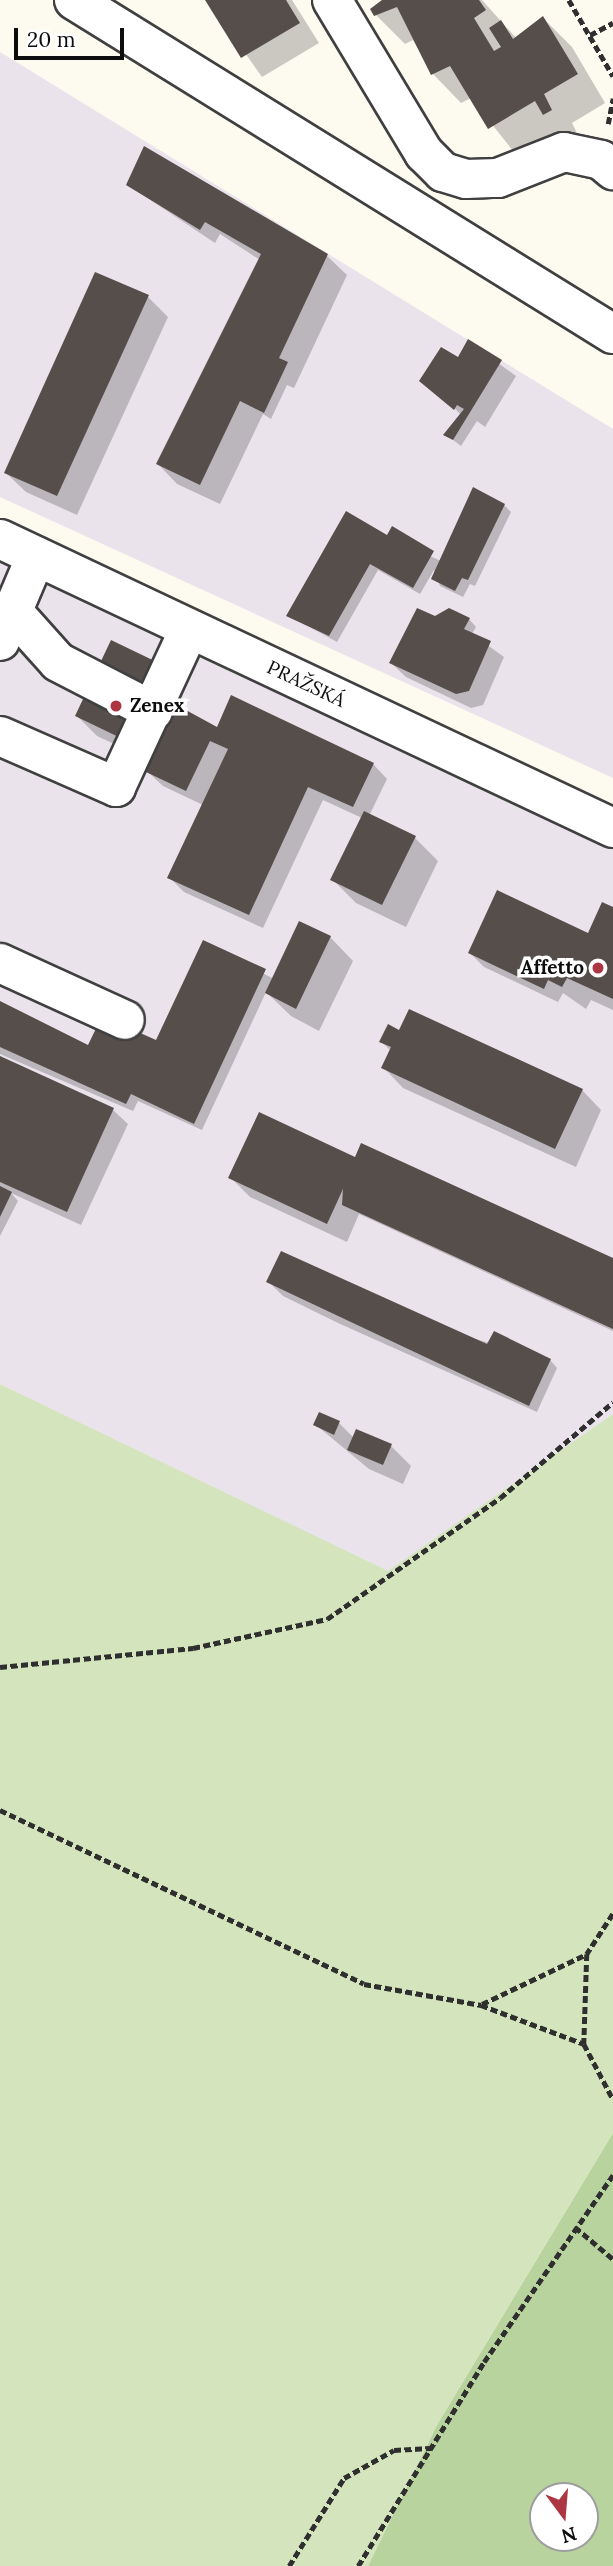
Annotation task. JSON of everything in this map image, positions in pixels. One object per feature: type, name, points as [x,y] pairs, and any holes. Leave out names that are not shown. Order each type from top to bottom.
[{"type":"street","points":[[74,0],[613,334]]},
{"type":"street","points":[[332,0],[424,153],[443,172],[466,179],[498,178],[565,152],[601,160],[613,170]]},
{"type":"street","name":"PRAŽSKÁ","points":[[0,539],[613,828]]},
{"type":"street","points":[[36,556],[7,628],[58,662],[153,711]]},
{"type":"street","points":[[0,736],[116,787],[189,630]]},
{"type":"street","points":[[0,963],[125,1020]]},
{"type":"path","points":[[569,0],[613,76]]},
{"type":"path","points":[[590,36],[613,23]]},
{"type":"path","points":[[0,1667],[193,1648],[327,1619],[500,1498],[613,1402]]},
{"type":"path","points":[[0,1811],[364,1984],[481,2004],[584,2044]]},
{"type":"path","points":[[613,1914],[587,1954],[584,2044],[613,2099]]},
{"type":"path","points":[[481,2004],[587,1954]]},
{"type":"path","points":[[358,2566],[431,2448],[575,2227],[613,2175]]},
{"type":"path","points":[[575,2227],[613,2259]]},
{"type":"path","points":[[289,2566],[344,2478],[394,2450],[431,2448]]},
{"type":"shaded area","points":[[0,52],[613,429],[613,778],[0,497]]},
{"type":"shaded area","points":[[0,561],[613,842],[613,1414],[388,1572],[0,1384]]},
{"type":"green space","points":[[0,1384],[388,1571],[613,1414],[613,2133],[437,2425],[368,2566],[0,2566]]},
{"type":"green space","points":[[613,2133],[613,2566],[368,2566],[437,2425]]},
{"type":"building","points":[[205,0],[286,0],[300,23],[241,58]]},
{"type":"building","points":[[382,0],[479,0],[486,10],[474,18],[494,51],[501,47],[489,28],[501,20],[513,39],[543,16],[578,74],[544,94],[552,110],[543,115],[535,101],[488,129],[450,66],[431,75],[397,7],[374,16],[370,9]]},
{"type":"building","points":[[144,146],[328,254],[279,358],[288,362],[264,413],[240,401],[200,485],[156,464],[261,254],[205,222],[200,230],[126,185]]},
{"type":"building","points":[[95,272],[149,295],[57,496],[4,473]]},
{"type":"building","points":[[468,339],[502,360],[453,440],[443,435],[464,409],[457,405],[454,410],[419,381],[441,347],[458,357]]},
{"type":"building","points":[[473,487],[505,504],[468,580],[462,578],[455,591],[431,579]]},
{"type":"building","points":[[346,511],[387,535],[392,526],[434,551],[413,588],[370,564],[329,636],[286,616]]},
{"type":"building","points":[[417,608],[435,616],[449,608],[470,618],[464,629],[491,641],[469,691],[456,694],[389,663]]},
{"type":"building","points":[[111,640],[165,666],[151,691],[217,727],[231,695],[374,763],[353,807],[308,787],[249,915],[167,878],[228,749],[210,741],[186,791],[146,772],[154,754],[75,716]]},
{"type":"building","points":[[364,811],[416,836],[382,905],[330,880]]},
{"type":"building","points":[[497,890],[588,933],[602,902],[613,907],[613,999],[567,978],[562,987],[548,980],[544,989],[468,953]]},
{"type":"building","points":[[299,921],[331,936],[296,1009],[265,993]]},
{"type":"building","points":[[203,940],[266,969],[194,1124],[131,1094],[126,1104],[0,1047],[0,1001],[88,1045],[102,1016],[156,1040]]},
{"type":"building","points":[[409,1009],[583,1089],[555,1149],[381,1068],[391,1047],[379,1042],[388,1024],[399,1030]]},
{"type":"building","points":[[0,1056],[114,1108],[67,1212],[0,1182]]},
{"type":"building","points":[[259,1112],[355,1157],[361,1143],[613,1258],[613,1329],[342,1205],[343,1189],[327,1224],[228,1178]]},
{"type":"building","points":[[0,1186],[12,1192],[0,1217]]},
{"type":"building","points":[[281,1251],[487,1344],[494,1331],[551,1359],[529,1406],[266,1282]]},
{"type":"building","points":[[319,1412],[340,1421],[334,1435],[313,1425]]},
{"type":"building","points":[[356,1429],[392,1444],[383,1465],[347,1450]]},
{"type":"place","name":"Zenex","points":[[116,706]]},
{"type":"place","name":"Affetto","points":[[598,968]]}]
